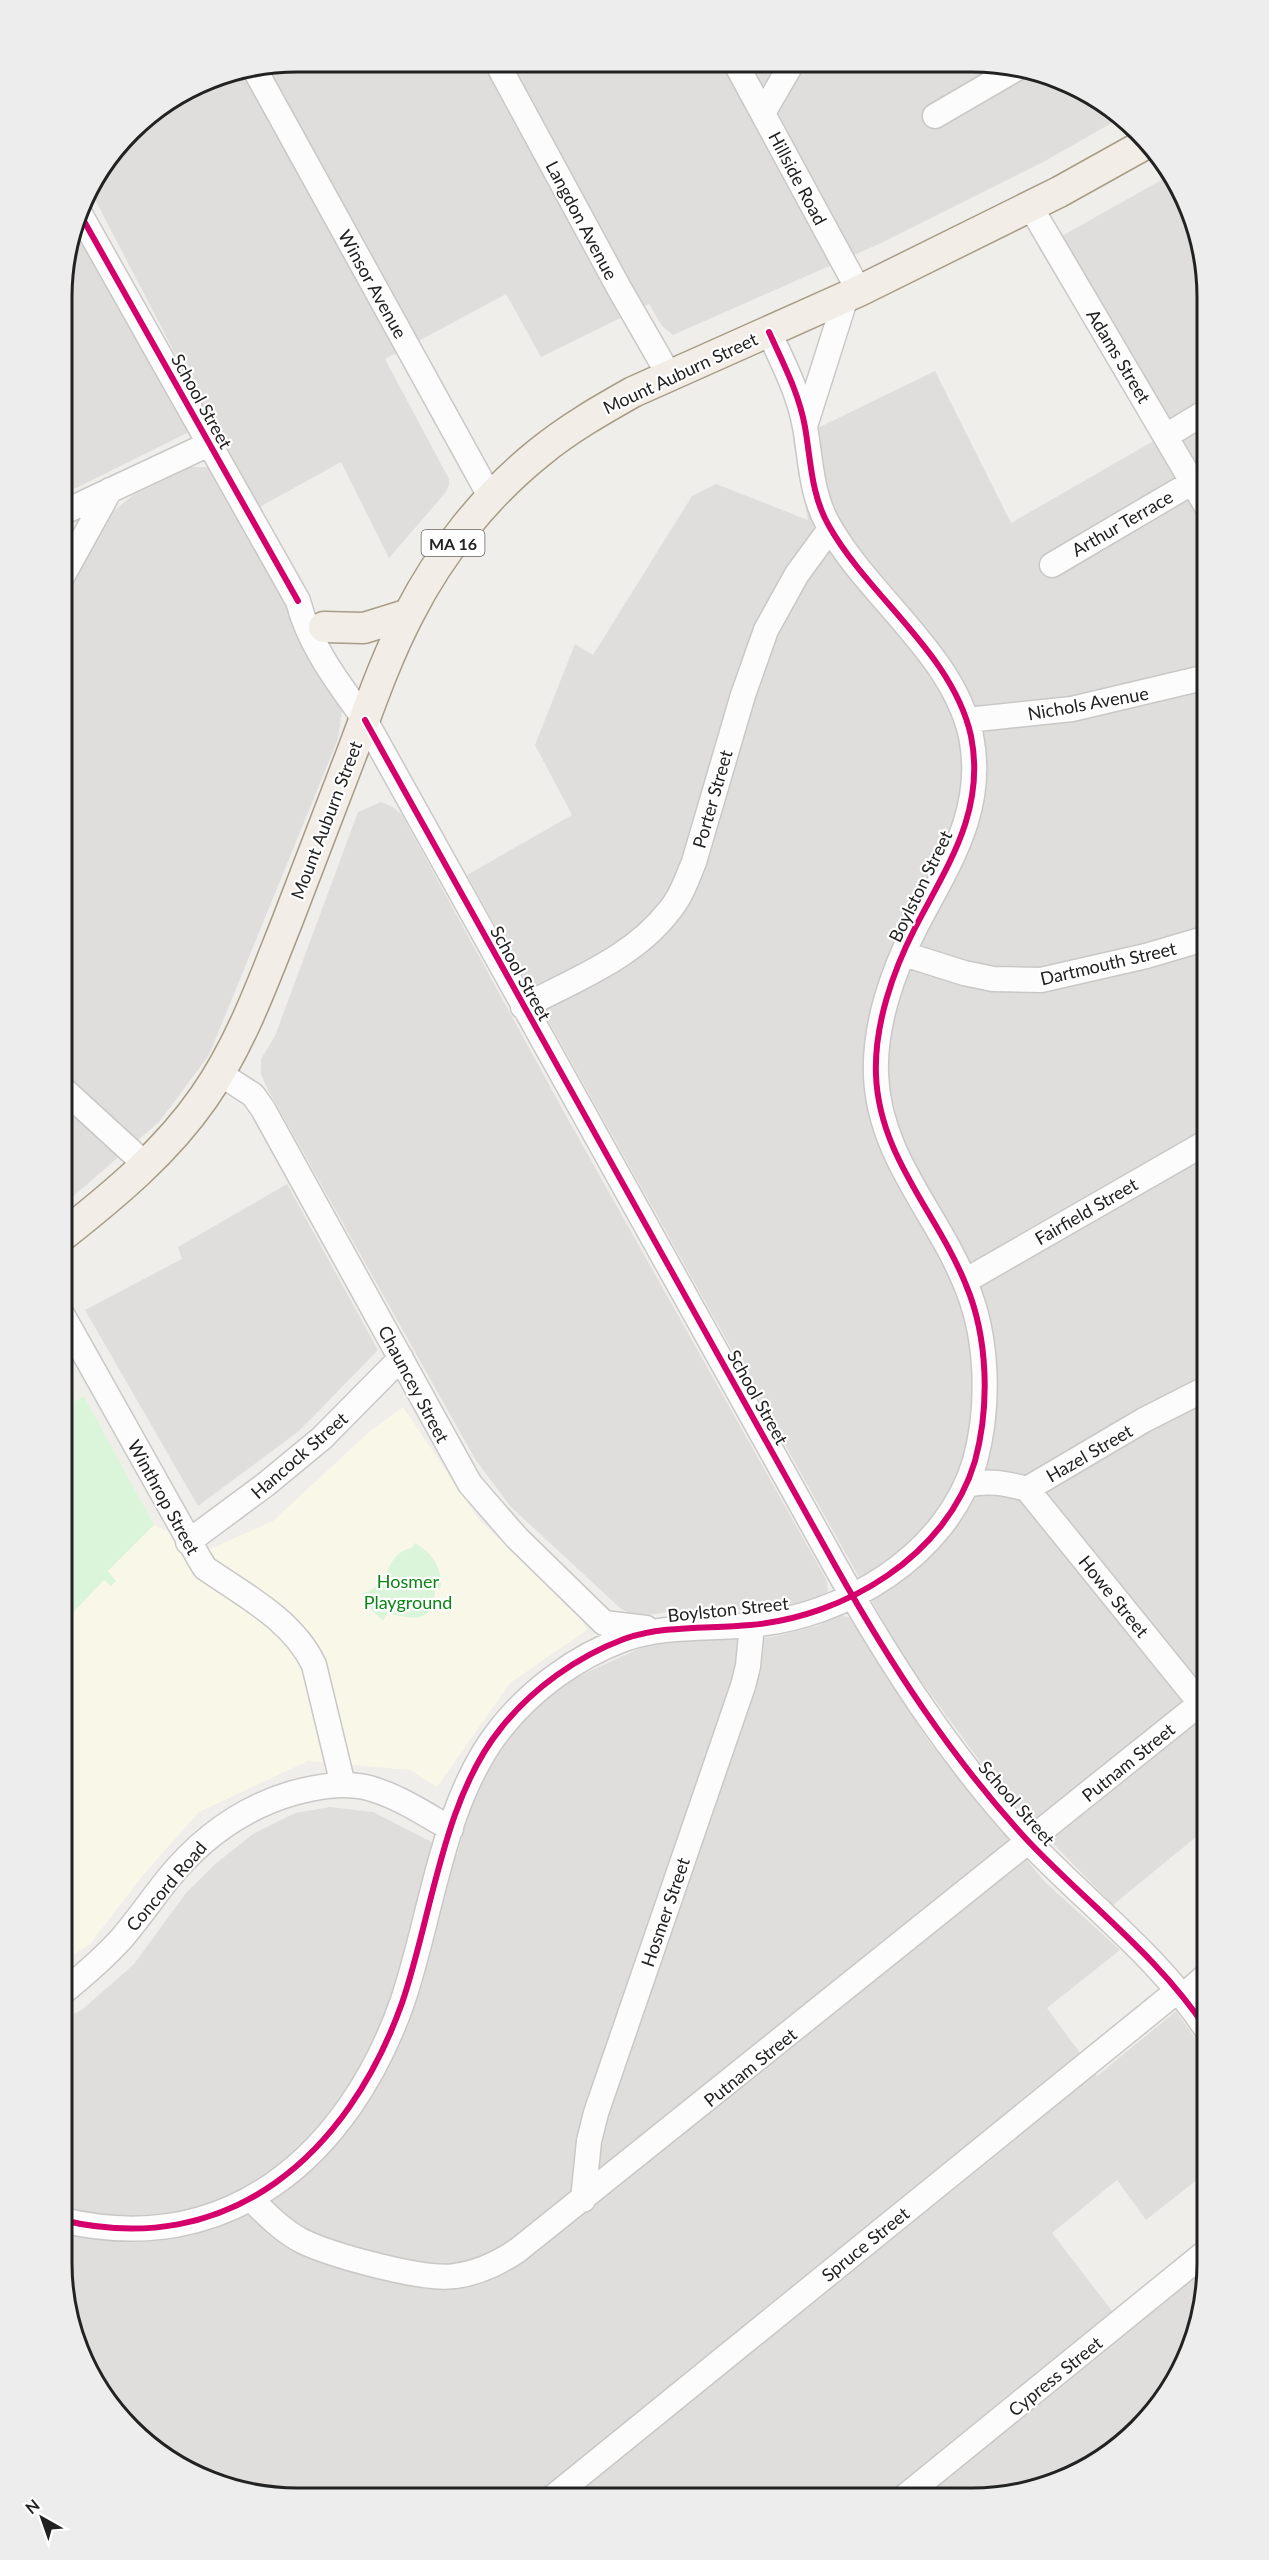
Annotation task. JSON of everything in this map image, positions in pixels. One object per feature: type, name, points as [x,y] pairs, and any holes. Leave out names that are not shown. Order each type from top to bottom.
[{"type":"main road","name":"Mount Auburn Street","points":[[72,1228],[146,1165],[190,1117],[219,1073],[261,988],[365,720],[409,614],[452,544],[491,498],[540,452],[568,431],[624,397],[853,294],[1030,206],[1140,147]]},
{"type":"main road","points":[[324,627],[364,628],[409,614]]},
{"type":"street","name":"Langdon Avenue","points":[[502,72],[669,375]]},
{"type":"street","name":"Hillside Road","points":[[740,72],[853,294]]},
{"type":"street","points":[[763,113],[786,72]]},
{"type":"street","name":"Winsor Avenue","points":[[258,75],[491,498]]},
{"type":"street","points":[[935,116],[1006,75]]},
{"type":"street","name":"Adams Street","points":[[1030,206],[1197,489]]},
{"type":"street","name":"School Street","points":[[85,223],[298,602],[303,621],[333,676],[365,720],[853,1597],[926,1713],[997,1805],[1030,1842],[1180,1994],[1197,2017]]},
{"type":"street","name":"Boylston Street","points":[[805,426],[853,294]]},
{"type":"street","name":"Boylston Street","points":[[72,2222],[89,2226],[170,2226],[196,2221],[252,2200],[279,2182],[324,2139],[364,2084],[379,2057],[404,1998],[452,1829],[474,1769],[489,1743],[529,1698],[565,1670],[623,1640],[666,1629],[752,1625],[804,1616],[853,1597],[896,1569],[915,1553],[940,1525],[966,1485],[976,1456],[981,1427],[983,1367],[981,1337],[965,1281],[901,1166],[881,1109],[876,1078],[877,1049],[882,1017],[904,954],[914,929],[958,849],[968,821],[974,770],[973,744],[967,720],[932,658],[830,529],[813,485],[805,426],[789,375],[769,332]]},
{"type":"street","points":[[1166,436],[1197,418]]},
{"type":"street","points":[[72,508],[209,444]]},
{"type":"street","name":"Arthur Terrace","points":[[1052,565],[1193,482]]},
{"type":"street","points":[[72,559],[110,490]]},
{"type":"street","name":"Porter Street","points":[[523,1007],[614,959],[654,930],[671,910],[694,862],[743,695],[766,630],[796,574],[830,529]]},
{"type":"street","name":"School Street","points":[[298,602],[316,614],[352,674],[365,720]]},
{"type":"street","name":"Nichols Avenue","points":[[967,720],[1072,709],[1197,679]]},
{"type":"street","name":"Dartmouth Street","points":[[904,954],[964,974],[993,979],[1029,981],[1062,976],[1197,941]]},
{"type":"street","name":"Chauncey Street","points":[[219,1073],[246,1090],[263,1109],[470,1484],[564,1586],[604,1623],[666,1629]]},
{"type":"street","points":[[72,1097],[146,1165]]},
{"type":"street","name":"Fairfield Street","points":[[965,1281],[1197,1148]]},
{"type":"street","name":"Winthrop Street","points":[[72,1332],[188,1542],[205,1568],[283,1623],[308,1652],[314,1665],[343,1785]]},
{"type":"street","name":"Hancock Street","points":[[188,1542],[265,1485],[322,1438],[401,1358]]},
{"type":"street","name":"Hazel Street","points":[[966,1485],[984,1481],[1002,1482],[1027,1489],[1116,1436],[1197,1393]]},
{"type":"street","name":"Howe Street","points":[[1027,1489],[1197,1693]]},
{"type":"street","name":"Hosmer Street","points":[[583,2200],[585,2169],[596,2113],[743,1686],[751,1649],[752,1625]]},
{"type":"street","name":"Putnam Street","points":[[252,2200],[284,2229],[301,2240],[321,2249],[400,2270],[427,2276],[453,2277],[498,2264],[583,2200],[1197,1707]]},
{"type":"street","name":"Concord Road","points":[[72,1984],[110,1951],[167,1879],[207,1838],[247,1812],[284,1796],[309,1789],[343,1785],[366,1787],[390,1796],[452,1829]]},
{"type":"street","name":"Spruce Street","points":[[564,2488],[1197,1982]]},
{"type":"street","name":"Cypress Street","points":[[915,2488],[1197,2259]]},
{"type":"shaded area","points":[[282,72],[987,72],[1016,76],[1058,89],[1084,102],[1113,122],[1045,161],[879,244],[673,335],[662,326],[649,304],[541,357],[506,294],[385,359],[449,479],[446,492],[389,558],[341,462],[256,509],[94,198],[118,160],[138,138],[160,118],[197,95],[253,76]]},
{"type":"shaded area","points":[[1163,179],[1174,197],[1185,225],[1193,253],[1197,282],[1197,1836],[1113,1905],[1001,1790],[904,1658],[467,875],[572,815],[535,745],[575,644],[593,655],[692,496],[716,484],[808,520],[793,440],[935,371],[1011,523],[1157,439],[1039,249]]},
{"type":"shaded area","points":[[81,236],[191,431],[72,490],[72,282]]},
{"type":"shaded area","points":[[191,467],[208,467],[324,673],[342,710],[338,739],[209,1055],[160,1121],[72,1197],[72,581],[98,530],[115,510],[133,495]]},
{"type":"shaded area","points":[[381,802],[393,807],[402,815],[564,1112],[826,1579],[828,1591],[815,1600],[756,1610],[674,1611],[636,1617],[620,1608],[510,1506],[475,1459],[266,1086],[261,1074],[261,1059],[275,1036],[358,812]]},
{"type":"shaded area","points":[[287,1184],[378,1350],[299,1431],[198,1506],[85,1310],[182,1259],[178,1247]]},
{"type":"shaded area","points":[[84,1396],[154,1525],[208,1550],[273,1521],[369,1432],[403,1407],[480,1521],[577,1609],[587,1630],[510,1683],[437,1787],[410,1770],[308,1761],[199,1812],[144,1874],[90,1944],[72,1956],[72,1403]]},
{"type":"shaded area","points":[[839,1615],[849,1617],[930,1743],[1045,1882],[1120,1950],[1047,2008],[1097,2076],[1176,2011],[1197,2041],[1197,2180],[1146,2220],[1117,2180],[1052,2233],[1126,2329],[1197,2272],[1193,2307],[1180,2349],[1167,2376],[1151,2400],[1109,2442],[1072,2465],[1016,2484],[987,2488],[282,2488],[253,2484],[211,2471],[184,2458],[160,2442],[118,2400],[102,2376],[89,2349],[76,2307],[72,2278],[72,2015],[83,2009],[134,1964],[186,1893],[214,1865],[253,1834],[295,1813],[330,1807],[373,1812],[457,1855],[472,1800],[496,1752],[529,1709],[560,1685],[645,1646],[691,1635],[730,1640],[772,1637],[816,1626]]},
{"type":"green space","points":[[84,1396],[154,1525],[108,1571],[116,1581],[111,1586],[104,1580],[72,1614],[72,1403]]},
{"type":"green space","name":"Hosmer Playground","points":[[415,1543],[435,1561],[440,1573],[441,1587],[435,1589],[434,1601],[426,1614],[413,1618],[387,1613],[383,1621],[369,1607],[362,1594],[380,1583],[397,1556],[412,1548]]},
{"type":"cycle path","points":[[85,223],[298,601]]},
{"type":"cycle path","points":[[72,2221],[122,2228],[178,2224],[229,2209],[274,2184],[315,2149],[350,2107],[379,2058],[402,2003],[452,1824],[481,1757],[501,1728],[541,1687],[589,1655],[624,1639],[670,1629],[750,1625],[786,1620],[855,1595],[887,1576],[916,1553],[941,1526],[961,1495],[975,1461],[985,1395],[979,1327],[966,1285],[954,1259],[898,1159],[887,1132],[876,1075],[878,1037],[892,980],[907,945],[951,860],[968,813],[973,789],[974,763],[971,736],[961,706],[929,652],[846,552],[829,526],[815,490],[799,402],[769,332]]},
{"type":"cycle path","points":[[365,720],[836,1567],[901,1675],[974,1778],[1001,1810],[1029,1842],[1146,1955],[1197,2016]]}]
